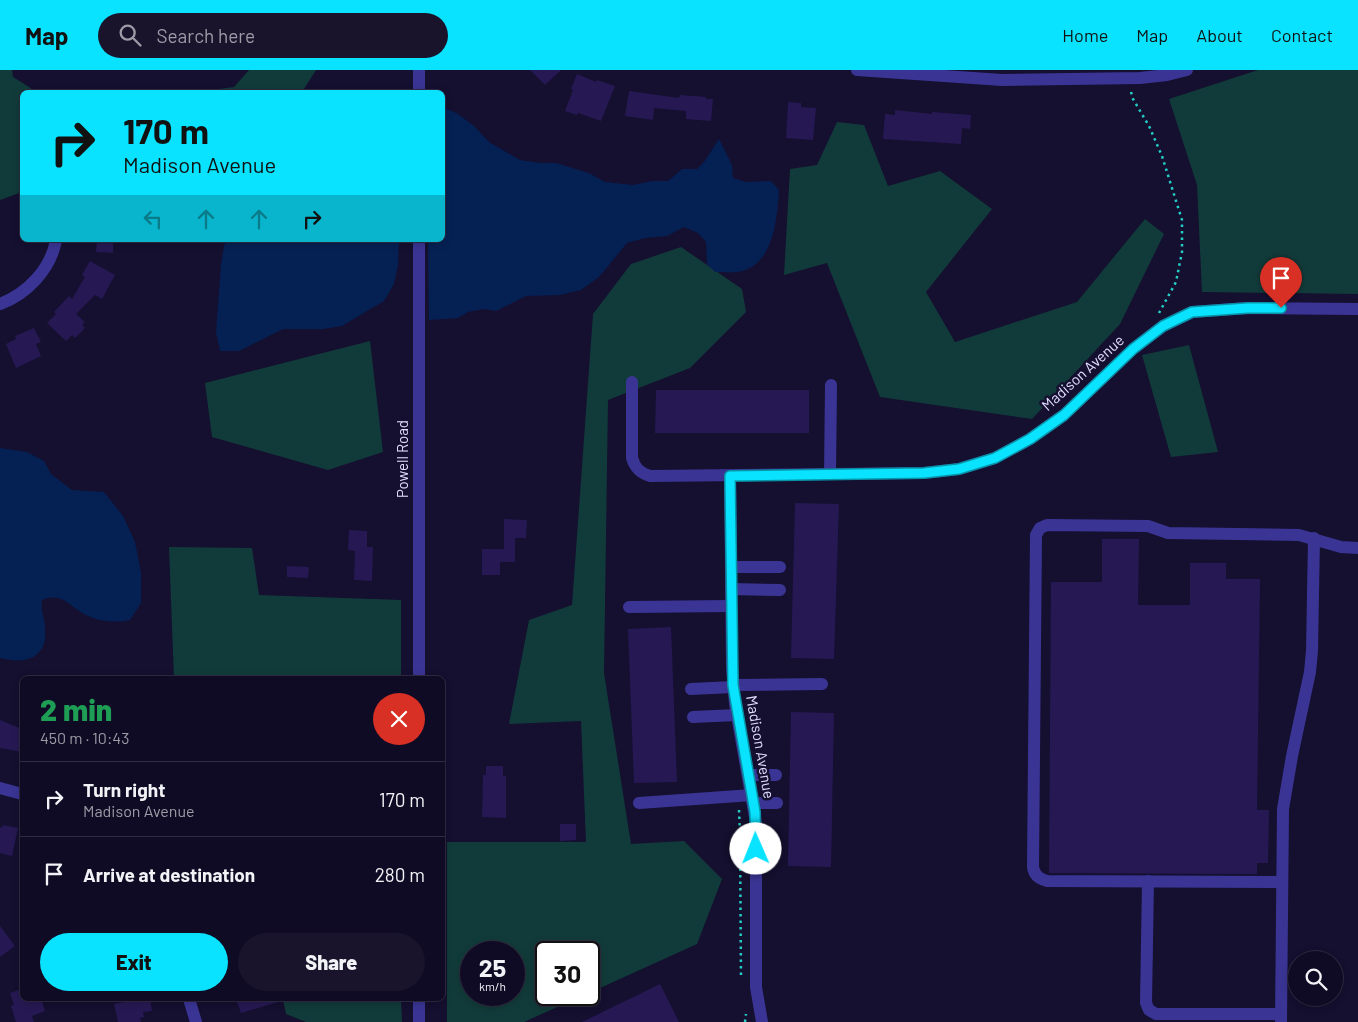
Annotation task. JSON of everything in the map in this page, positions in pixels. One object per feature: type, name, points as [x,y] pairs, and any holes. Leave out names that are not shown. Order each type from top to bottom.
[{"type":"street","points":[[419,70],[419,90]]},
{"type":"street","points":[[857,70],[1127,78],[1154,77],[1187,70]]},
{"type":"street","points":[[0,304],[19,294],[36,278],[50,259],[55,242]]},
{"type":"street","name":"Powell Road","points":[[419,242],[419,676]]},
{"type":"street","name":"Madison Avenue","points":[[632,382],[632,458],[640,471],[650,476],[924,473],[959,469],[995,458],[1030,439],[1064,415],[1133,349],[1163,326],[1192,312],[1248,308],[1358,309]]},
{"type":"street","points":[[830,474],[832,385]]},
{"type":"street","name":"Madison Avenue","points":[[730,476],[733,686],[753,799],[756,849],[756,987],[762,1022]]},
{"type":"street","points":[[1282,882],[1047,881],[1038,877],[1033,871],[1037,532],[1040,528],[1047,525],[1148,526],[1168,533],[1299,535],[1314,538],[1341,548],[1358,548]]},
{"type":"street","points":[[1148,882],[1146,1003],[1149,1010],[1156,1014],[1281,1018],[1284,798],[1308,681],[1312,651],[1314,538]]},
{"type":"street","points":[[731,566],[780,568]]},
{"type":"street","points":[[731,589],[780,590]]},
{"type":"street","points":[[629,607],[731,606]]},
{"type":"street","points":[[691,689],[822,684]]},
{"type":"street","points":[[693,717],[737,715]]},
{"type":"street","points":[[748,775],[776,775]]},
{"type":"street","points":[[0,788],[20,793]]},
{"type":"street","points":[[639,803],[738,796],[777,803]]},
{"type":"street","points":[[190,1001],[196,1022]]},
{"type":"street","points":[[419,1001],[419,1022]]},
{"type":"path","points":[[1127,78],[1133,99],[1150,126],[1162,156],[1182,220],[1182,252],[1176,282],[1159,314]]},
{"type":"path","points":[[738,796],[741,983]]},
{"type":"path","points":[[745,1022],[746,1013]]},
{"type":"green space","points":[[0,70],[12,70],[13,77],[34,90],[20,90],[20,193],[0,200]]},
{"type":"green space","points":[[249,70],[316,70],[303,90],[211,90],[234,87]]},
{"type":"green space","points":[[1258,70],[1358,70],[1358,294],[1202,292],[1197,185],[1169,99]]},
{"type":"green space","points":[[837,122],[864,125],[888,186],[940,171],[992,209],[926,292],[955,342],[1077,302],[1145,219],[1164,234],[1120,324],[1032,419],[880,397],[827,263],[784,275],[790,169],[817,165]]},
{"type":"green space","points":[[681,247],[742,289],[746,312],[690,368],[608,400],[604,673],[631,844],[684,841],[722,879],[697,944],[600,988],[600,941],[535,941],[535,1006],[560,1006],[524,1022],[447,1022],[447,842],[586,842],[581,721],[509,724],[529,620],[572,605],[593,314],[631,264]]},
{"type":"green space","points":[[370,341],[383,452],[328,470],[212,437],[205,383]]},
{"type":"green space","points":[[1189,345],[1218,452],[1171,457],[1142,355]]},
{"type":"green space","points":[[169,547],[252,548],[259,595],[401,600],[401,676],[174,676]]},
{"type":"green space","points":[[283,1001],[401,1001],[402,1022],[306,1022],[286,1014]]},
{"type":"water","points":[[445,108],[458,114],[474,126],[489,142],[520,160],[556,163],[589,173],[605,182],[633,185],[652,181],[668,181],[682,169],[697,169],[704,162],[719,139],[732,165],[733,178],[746,182],[771,181],[779,190],[775,227],[771,240],[759,261],[750,268],[738,272],[715,272],[707,264],[706,242],[698,233],[684,227],[667,236],[645,238],[627,243],[599,277],[581,290],[560,295],[526,296],[496,311],[484,309],[468,312],[458,318],[429,320],[428,242],[445,242]]},
{"type":"water","points":[[225,242],[399,242],[398,265],[394,284],[384,301],[342,326],[323,329],[283,329],[239,351],[220,351],[216,332]]},
{"type":"water","points":[[0,448],[27,452],[44,461],[51,474],[72,490],[104,492],[123,516],[135,542],[141,573],[141,603],[130,620],[112,622],[95,619],[60,599],[49,598],[42,600],[45,638],[39,653],[26,659],[10,660],[0,658]]},
{"type":"building","points":[[530,70],[561,70],[545,85]]},
{"type":"building","points":[[577,74],[596,82],[597,80],[615,86],[601,121],[578,113],[577,115],[565,111]]},
{"type":"building","points":[[629,91],[679,98],[680,95],[713,99],[711,121],[686,119],[686,111],[654,108],[653,120],[625,116]]},
{"type":"building","points":[[788,102],[801,103],[801,107],[816,108],[813,140],[786,138]]},
{"type":"building","points":[[895,110],[932,114],[932,112],[971,115],[970,129],[962,128],[961,144],[883,139],[885,114],[895,115]]},
{"type":"building","points":[[97,242],[113,242],[113,253],[96,252]]},
{"type":"building","points":[[90,261],[115,275],[102,299],[95,295],[76,314],[85,322],[82,325],[85,328],[75,338],[72,335],[66,341],[47,323],[56,314],[54,312],[69,296],[72,299],[85,277],[82,275]]},
{"type":"building","points":[[34,328],[41,342],[36,344],[41,356],[16,368],[6,344],[16,339],[15,336]]},
{"type":"building","points":[[656,390],[809,390],[809,433],[655,433]]},
{"type":"building","points":[[795,503],[839,504],[834,659],[791,658]]},
{"type":"building","points":[[504,519],[527,520],[526,538],[515,538],[515,562],[500,562],[500,575],[482,575],[482,549],[504,549]]},
{"type":"building","points":[[349,530],[367,531],[367,547],[373,547],[372,581],[354,580],[355,551],[348,550]]},
{"type":"building","points":[[1102,539],[1139,539],[1138,605],[1190,605],[1190,563],[1226,563],[1226,579],[1260,579],[1257,810],[1269,810],[1268,863],[1257,863],[1257,874],[1049,873],[1051,582],[1102,582]]},
{"type":"building","points":[[287,566],[309,567],[308,578],[287,577]]},
{"type":"building","points":[[671,627],[677,782],[634,783],[628,629]]},
{"type":"building","points":[[791,712],[834,713],[831,867],[788,866]]},
{"type":"building","points":[[0,720],[20,728],[20,752],[0,748]]},
{"type":"building","points":[[486,766],[503,766],[503,776],[506,776],[506,818],[482,817],[483,775],[486,775]]},
{"type":"building","points":[[560,824],[576,824],[576,840],[560,841]]},
{"type":"building","points":[[3,825],[18,828],[12,856],[0,853],[0,827],[2,828]]},
{"type":"building","points":[[0,926],[15,946],[0,957]]},
{"type":"building","points":[[660,984],[679,1022],[582,1022]]},
{"type":"building","points":[[20,990],[20,1001],[42,1001],[45,1011],[32,1016],[34,1022],[16,1022],[11,1006],[14,1005],[10,993]]},
{"type":"building","points":[[129,1001],[150,1001],[152,1011],[143,1012],[144,1017],[140,1018],[141,1022],[118,1022],[114,1004]]},
{"type":"building","points":[[237,1001],[278,1002],[241,1013]]},
{"type":"route","points":[[756,849],[755,812],[733,685],[730,476],[924,473],[959,469],[995,458],[1030,439],[1064,415],[1133,349],[1163,326],[1192,312],[1281,308]]}]
